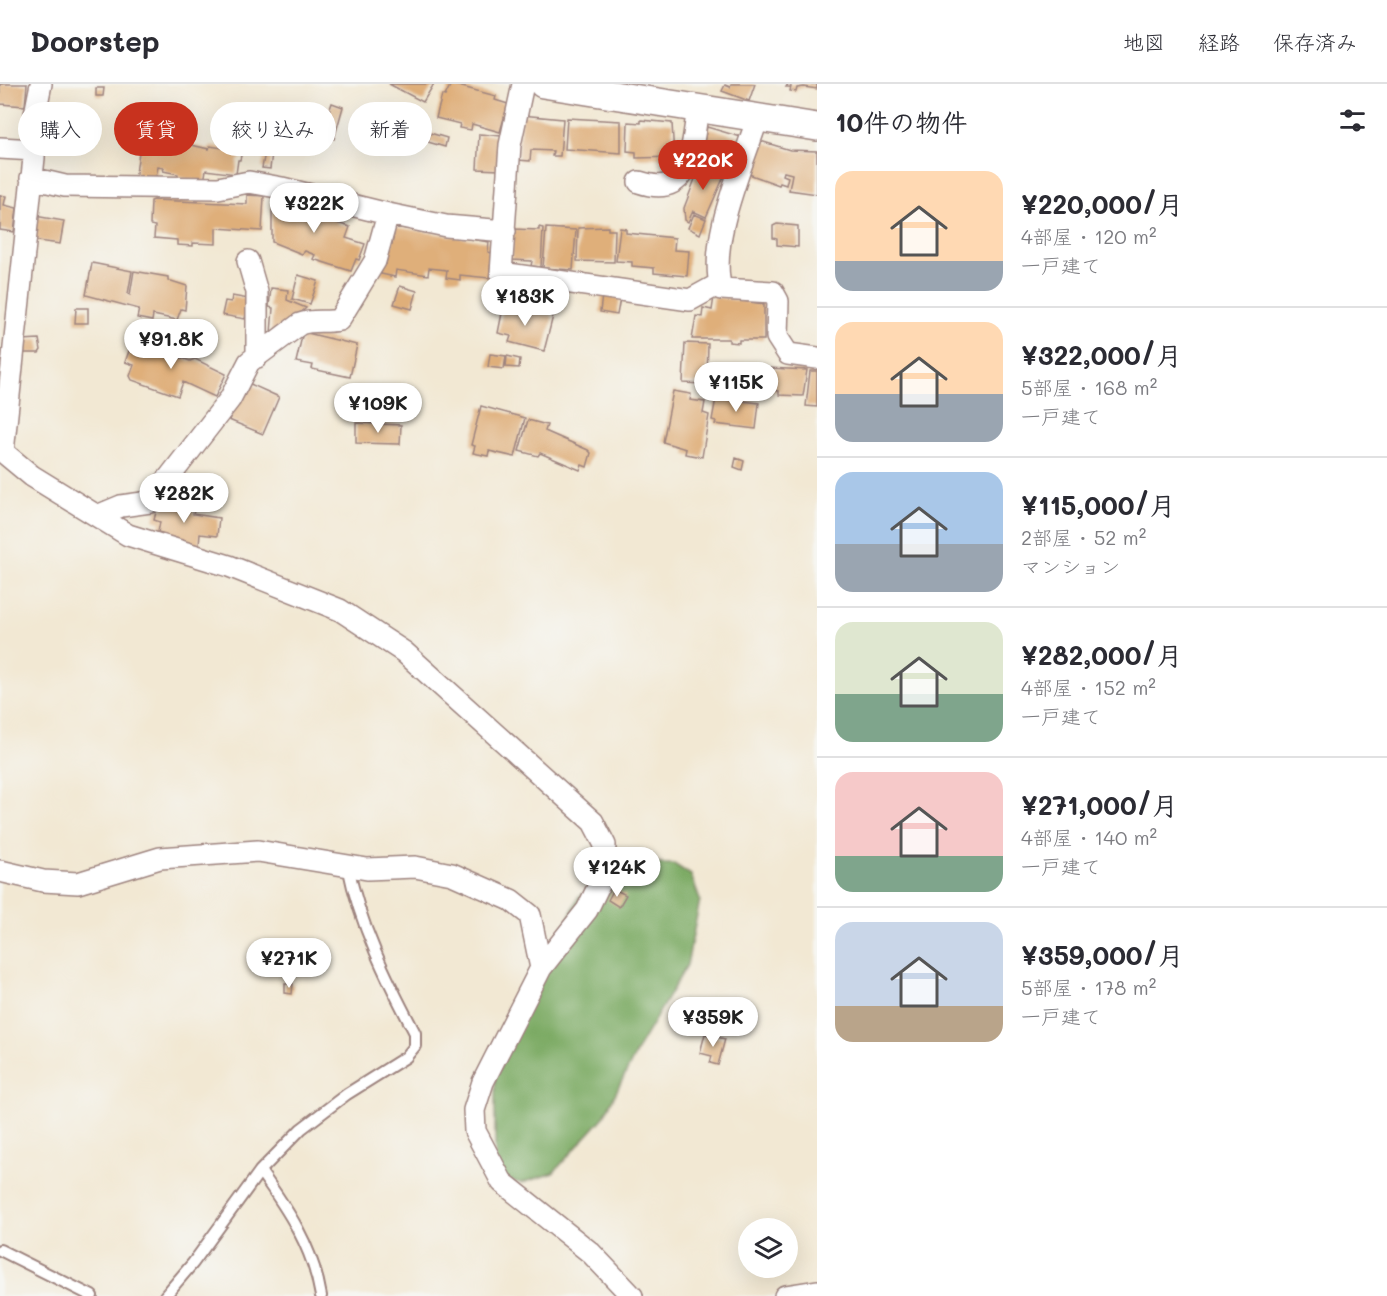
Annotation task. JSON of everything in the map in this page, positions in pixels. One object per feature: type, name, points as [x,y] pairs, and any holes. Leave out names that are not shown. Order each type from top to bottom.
[{"type":"street","points":[[37,102],[41,84]]},
{"type":"street","points":[[523,84],[510,145],[501,273],[690,300],[719,284]]},
{"type":"street","points":[[543,84],[757,120],[817,127]]},
{"type":"street","points":[[639,182],[656,188],[671,185],[681,178],[688,164],[698,109]]},
{"type":"street","points":[[757,120],[722,227],[716,267],[719,284],[721,289],[773,292],[778,301],[777,337],[788,354],[817,358]]},
{"type":"street","points":[[0,148],[18,149]]},
{"type":"street","points":[[33,156],[2,457],[128,535],[229,566],[340,610],[404,652],[593,822],[605,845],[603,877],[586,910],[541,968],[483,1082],[474,1110],[476,1131],[502,1182],[591,1253],[632,1296]]},
{"type":"street","points":[[31,178],[64,186],[218,188],[249,182],[446,226],[505,231]]},
{"type":"street","points":[[97,516],[122,506],[150,502],[230,399],[249,362],[300,324],[309,320],[328,323],[339,320],[375,261],[388,214]]},
{"type":"street","points":[[248,261],[257,292],[257,357]]},
{"type":"street","points":[[0,871],[43,880],[78,883],[160,858],[258,851],[368,869],[415,867],[452,874],[511,900],[530,915],[541,968]]},
{"type":"street","points":[[785,1296],[817,1291]]},
{"type":"lane","points":[[165,1296],[193,1263],[260,1171],[301,1129],[348,1094],[390,1070],[415,1046],[415,1033],[380,964],[354,899],[348,866]]},
{"type":"lane","points":[[260,1171],[296,1222],[315,1266],[321,1296]]},
{"type":"lane","points":[[0,1250],[92,1296]]},
{"type":"green space","points":[[629,864],[674,864],[691,875],[700,900],[687,965],[641,1043],[603,1118],[553,1173],[522,1183],[503,1180],[495,1176],[495,1078],[578,897]]},
{"type":"building","points":[[0,84],[27,84],[25,102],[18,102],[18,105],[0,104]]},
{"type":"building","points":[[389,84],[434,84],[423,102]]},
{"type":"building","points":[[451,84],[496,96],[495,100],[508,104],[500,132],[472,124],[471,130],[459,128],[460,124],[436,118],[442,95],[445,96]]},
{"type":"building","points":[[731,84],[755,84],[749,101],[722,91],[725,85],[730,87]]},
{"type":"building","points":[[788,84],[817,84],[817,89],[804,87],[797,88],[796,92],[790,91],[791,87],[786,87]]},
{"type":"building","points":[[96,88],[104,88],[103,96],[96,96]]},
{"type":"building","points":[[336,104],[343,107],[336,132]]},
{"type":"building","points":[[521,115],[563,119],[560,156],[552,156],[553,151],[531,150],[530,161],[518,160]]},
{"type":"building","points":[[567,118],[621,121],[621,153],[565,149]]},
{"type":"building","points":[[641,120],[672,123],[674,157],[636,158],[636,152],[627,151],[628,122],[641,123]]},
{"type":"building","points":[[707,127],[741,137],[733,169],[700,160]]},
{"type":"building","points":[[432,134],[447,138],[445,147],[432,143]]},
{"type":"building","points":[[479,134],[502,136],[500,170],[477,169]]},
{"type":"building","points":[[757,140],[790,150],[817,151],[817,194],[789,190],[792,174],[784,172],[783,175],[788,177],[786,185],[780,183],[779,185],[746,173]]},
{"type":"building","points":[[210,146],[210,156],[241,156],[236,174],[206,170],[204,182],[178,177],[178,174],[163,171],[164,168],[158,167],[155,181],[135,179],[138,156],[198,156],[198,147],[209,149]]},
{"type":"building","points":[[264,156],[272,156],[270,169],[262,168]]},
{"type":"building","points":[[701,163],[725,174],[706,217],[693,211],[688,222],[685,220],[684,208]]},
{"type":"building","points":[[0,195],[6,196],[4,205],[17,208],[14,232],[0,230]]},
{"type":"building","points":[[247,195],[264,196],[262,231],[216,228],[216,244],[193,243],[193,246],[177,245],[177,240],[154,238],[155,226],[150,225],[151,201],[247,204]]},
{"type":"building","points":[[278,196],[321,208],[320,211],[339,217],[337,223],[350,227],[346,238],[365,244],[359,260],[356,259],[351,271],[313,259],[315,255],[305,251],[302,254],[272,242],[272,211]]},
{"type":"building","points":[[694,214],[706,219],[700,234],[688,228]]},
{"type":"building","points":[[35,216],[64,221],[60,244],[31,240]]},
{"type":"building","points":[[777,224],[798,226],[798,247],[777,245],[777,239],[773,238],[773,226]]},
{"type":"building","points":[[395,227],[489,242],[488,252],[492,253],[489,278],[460,275],[460,280],[446,278],[447,270],[429,268],[428,275],[396,270],[395,277],[381,274],[383,263],[386,264],[389,244],[392,245]]},
{"type":"building","points":[[539,227],[543,228],[541,267],[531,266],[532,261],[512,260],[513,229],[539,230]]},
{"type":"building","points":[[608,227],[608,230],[615,230],[614,262],[577,261],[578,228]]},
{"type":"building","points":[[546,228],[576,230],[573,270],[543,268]]},
{"type":"building","points":[[620,228],[626,229],[626,233],[675,238],[674,250],[689,251],[687,276],[654,273],[654,268],[632,266],[632,262],[616,261]]},
{"type":"building","points":[[92,263],[132,271],[128,294],[130,295],[134,271],[168,277],[168,280],[187,286],[185,310],[181,309],[177,320],[153,315],[152,321],[137,318],[139,309],[86,295]]},
{"type":"building","points":[[298,275],[318,281],[310,304],[292,299]]},
{"type":"building","points":[[400,286],[417,291],[412,309],[394,304]]},
{"type":"building","points":[[271,288],[288,290],[287,300],[306,308],[284,328],[271,333],[273,308],[269,307]]},
{"type":"building","points":[[602,295],[620,298],[617,315],[600,312]]},
{"type":"building","points":[[232,296],[249,299],[245,319],[222,315],[225,301],[231,302]]},
{"type":"building","points":[[714,297],[764,304],[764,340],[739,340],[739,343],[729,342],[729,339],[692,339],[696,316],[702,317],[703,308],[712,310]]},
{"type":"building","points":[[504,303],[553,316],[544,351],[509,342],[511,336],[498,333]]},
{"type":"building","points":[[76,308],[88,308],[88,323],[75,323]]},
{"type":"building","points":[[303,332],[357,345],[350,377],[312,369],[313,365],[296,362]]},
{"type":"building","points":[[145,336],[163,342],[161,345],[171,350],[170,354],[190,361],[195,359],[226,374],[215,397],[183,382],[178,396],[132,380],[130,376],[134,365],[125,362],[132,343],[142,346]]},
{"type":"building","points":[[39,339],[41,350],[39,353],[23,353],[22,340]]},
{"type":"building","points":[[685,343],[708,344],[707,378],[704,378],[704,384],[683,383]]},
{"type":"building","points":[[490,354],[506,356],[504,369],[488,367]]},
{"type":"building","points":[[507,356],[520,359],[519,368],[506,367]]},
{"type":"building","points":[[769,368],[807,370],[803,396],[779,395],[779,391],[770,390]]},
{"type":"building","points":[[810,371],[817,371],[817,407],[806,406]]},
{"type":"building","points":[[246,382],[279,397],[263,434],[229,420]]},
{"type":"building","points":[[673,391],[691,394],[690,400],[705,402],[703,413],[709,415],[702,457],[685,454],[686,449],[663,442]]},
{"type":"building","points":[[716,398],[759,403],[756,429],[715,424],[716,421],[712,420]]},
{"type":"building","points":[[481,406],[525,418],[515,457],[489,451],[488,456],[473,453],[475,446],[471,445]]},
{"type":"building","points":[[528,420],[547,425],[545,431],[588,450],[591,453],[587,467],[582,465],[580,470],[540,453],[538,456],[519,451]]},
{"type":"building","points":[[356,423],[401,425],[400,444],[356,443]]},
{"type":"building","points":[[736,458],[744,461],[742,470],[734,467]]},
{"type":"building","points":[[165,501],[194,511],[193,514],[219,518],[217,536],[200,534],[199,545],[165,540],[166,534],[158,532],[160,522],[154,520],[157,508],[167,510],[163,509]]},
{"type":"building","points":[[614,889],[626,895],[619,907],[608,900]]},
{"type":"building","points":[[285,984],[293,984],[292,994],[285,993]]},
{"type":"building","points":[[705,1034],[725,1039],[718,1065],[710,1063],[712,1056],[700,1053]]}]
